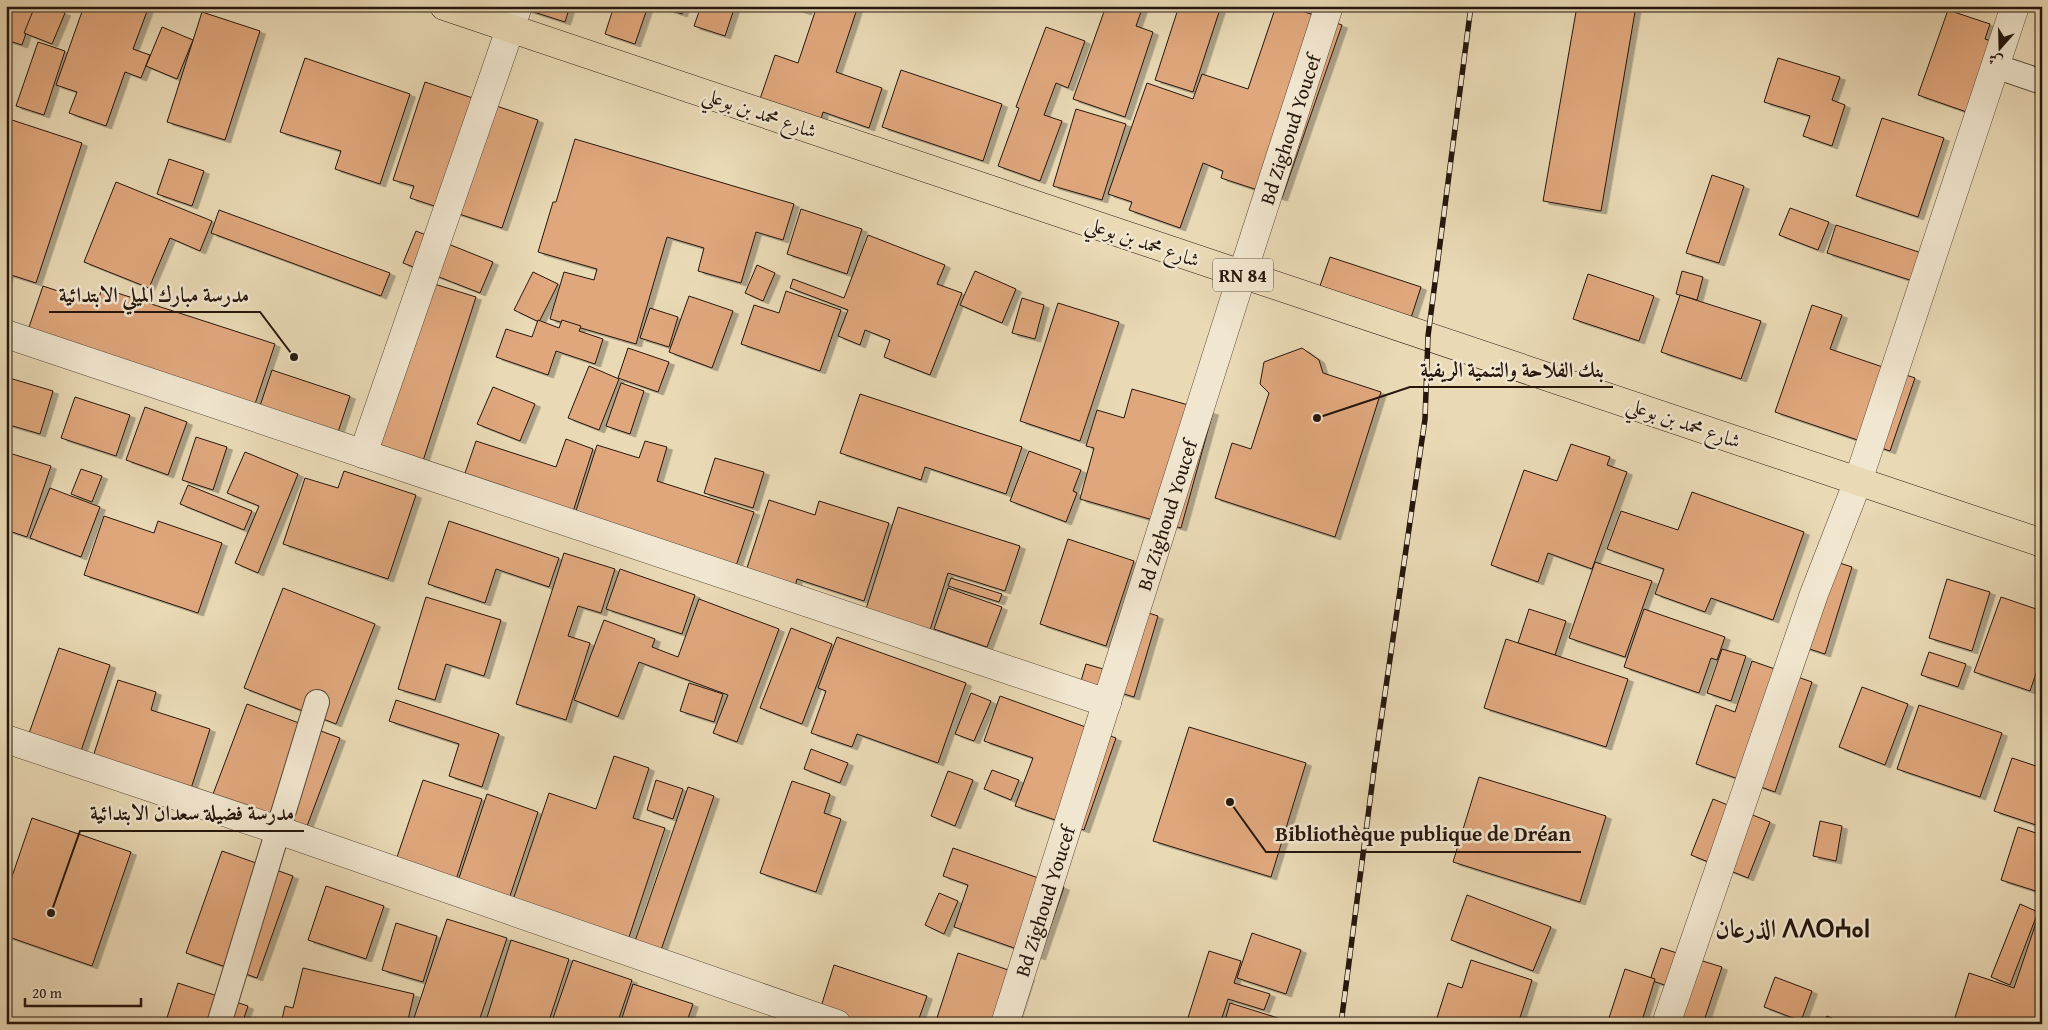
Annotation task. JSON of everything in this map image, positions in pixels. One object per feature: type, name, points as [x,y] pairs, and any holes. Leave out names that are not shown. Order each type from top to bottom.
[{"type":"main road","name":"شارع محمد بن بوعلي","points":[[444,6],[514,17],[1242,275],[2042,543]]},
{"type":"street","name":"Bd Zighoud Youcef","points":[[1005,1024],[1329,6]]},
{"type":"street","points":[[1666,1024],[1814,594],[1858,481],[2015,6]]},
{"type":"street","points":[[363,454],[514,17]]},
{"type":"street","points":[[6,334],[1107,703]]},
{"type":"street","points":[[6,739],[278,830],[837,1024]]},
{"type":"lane","points":[[1995,66],[2042,82]]},
{"type":"lane","points":[[218,1024],[317,702]]},
{"type":"building","points":[[6,6],[35,6],[22,45],[6,40]]},
{"type":"building","points":[[35,6],[47,6],[65,13],[52,44],[24,33]]},
{"type":"building","points":[[84,6],[149,6],[133,49],[150,55],[141,78],[125,72],[106,126],[69,113],[77,92],[56,85]]},
{"type":"building","points":[[515,6],[570,6],[565,22]]},
{"type":"building","points":[[614,6],[648,6],[635,44],[605,34]]},
{"type":"building","points":[[657,6],[684,6],[682,14]]},
{"type":"building","points":[[701,6],[735,6],[725,36],[694,26]]},
{"type":"building","points":[[788,6],[808,6],[806,12]]},
{"type":"building","points":[[817,6],[858,6],[836,72],[882,88],[869,128],[823,112],[820,123],[759,102],[775,55],[798,63]]},
{"type":"building","points":[[1106,6],[1143,6],[1136,26],[1153,32],[1125,117],[1073,99]]},
{"type":"building","points":[[1179,6],[1221,6],[1193,92],[1155,80]]},
{"type":"building","points":[[1276,6],[1288,6],[1342,25],[1282,198],[1221,178],[1223,171],[1203,163],[1180,228],[1129,210],[1132,202],[1108,194],[1147,83],[1193,99],[1202,74],[1248,89]]},
{"type":"building","points":[[1577,6],[1636,6],[1601,211],[1543,201]]},
{"type":"building","points":[[1948,10],[1990,24],[1985,39],[2006,46],[1981,117],[1918,95]]},
{"type":"building","points":[[202,12],[260,31],[225,140],[167,122]]},
{"type":"building","points":[[162,27],[193,40],[177,79],[146,66]]},
{"type":"building","points":[[1046,27],[1085,41],[1068,88],[1056,83],[1044,115],[1062,121],[1040,181],[998,166],[1019,108],[1016,107]]},
{"type":"building","points":[[38,42],[65,51],[44,115],[16,106]]},
{"type":"building","points":[[305,58],[410,94],[380,184],[335,169],[341,151],[280,132]]},
{"type":"building","points":[[1778,58],[1840,77],[1832,100],[1845,105],[1832,146],[1803,136],[1810,116],[1764,102]]},
{"type":"building","points":[[901,70],[1002,104],[983,161],[882,127]]},
{"type":"building","points":[[425,82],[538,120],[502,228],[410,198],[414,186],[393,180]]},
{"type":"building","points":[[1076,109],[1126,124],[1102,200],[1053,186]]},
{"type":"building","points":[[6,118],[82,143],[36,283],[8,274],[6,281]]},
{"type":"building","points":[[1882,118],[1944,138],[1918,217],[1856,196]]},
{"type":"building","points":[[575,139],[794,204],[783,240],[756,232],[741,283],[698,271],[704,248],[667,237],[636,344],[550,319],[564,272],[594,280],[597,269],[538,252],[553,202],[556,202]]},
{"type":"building","points":[[169,159],[204,171],[192,206],[157,194]]},
{"type":"building","points":[[1712,175],[1744,186],[1719,263],[1686,253]]},
{"type":"building","points":[[116,182],[212,221],[200,251],[170,238],[149,288],[84,262]]},
{"type":"building","points":[[1790,208],[1829,222],[1818,250],[1779,235]]},
{"type":"building","points":[[801,209],[862,229],[847,274],[787,254]]},
{"type":"building","points":[[219,210],[390,273],[381,296],[211,233]]},
{"type":"building","points":[[1836,225],[1934,257],[1925,285],[1827,253]]},
{"type":"building","points":[[416,231],[493,262],[480,293],[403,263]]},
{"type":"building","points":[[868,235],[945,265],[937,284],[962,293],[930,375],[884,357],[890,340],[865,330],[860,345],[838,336],[848,310],[790,288],[793,279],[844,298]]},
{"type":"building","points":[[1330,257],[1421,287],[1408,327],[1313,306]]},
{"type":"building","points":[[757,265],[775,273],[763,301],[745,293]]},
{"type":"building","points":[[975,271],[1016,289],[1002,323],[960,305]]},
{"type":"building","points":[[1682,271],[1703,277],[1697,300],[1676,294]]},
{"type":"building","points":[[533,272],[558,284],[539,322],[514,310]]},
{"type":"building","points":[[1588,274],[1654,296],[1639,341],[1573,319]]},
{"type":"building","points":[[412,277],[476,297],[421,467],[373,452]]},
{"type":"building","points":[[43,286],[97,304],[102,288],[275,344],[254,407],[27,333]]},
{"type":"building","points":[[786,291],[841,310],[820,371],[741,344],[754,305],[779,313]]},
{"type":"building","points":[[1680,295],[1761,321],[1741,379],[1661,352]]},
{"type":"building","points":[[689,296],[733,311],[712,368],[669,352]]},
{"type":"building","points":[[1022,298],[1044,305],[1035,339],[1012,333]]},
{"type":"building","points":[[1058,303],[1119,322],[1080,441],[1020,421]]},
{"type":"building","points":[[1812,305],[1842,315],[1830,349],[1915,378],[1890,451],[1775,412]]},
{"type":"building","points":[[650,308],[678,317],[669,347],[640,338]]},
{"type":"building","points":[[538,320],[559,328],[562,320],[581,326],[579,331],[603,339],[595,364],[556,351],[548,375],[496,357],[506,329],[532,337]]},
{"type":"building","points":[[628,348],[669,362],[658,392],[618,378]]},
{"type":"building","points":[[1302,348],[1319,360],[1323,373],[1381,392],[1335,537],[1215,498],[1232,443],[1251,449],[1269,393],[1260,384],[1264,362]]},
{"type":"building","points":[[589,366],[619,379],[599,430],[568,418]]},
{"type":"building","points":[[272,370],[350,396],[336,438],[258,412]]},
{"type":"building","points":[[6,377],[53,391],[40,434],[6,424]]},
{"type":"building","points":[[621,383],[644,391],[630,434],[606,426]]},
{"type":"building","points":[[493,387],[535,404],[520,441],[477,424]]},
{"type":"building","points":[[1132,389],[1213,412],[1181,528],[1080,499],[1094,448],[1086,446],[1097,410],[1124,418]]},
{"type":"building","points":[[860,394],[1022,447],[1006,494],[925,467],[921,480],[840,453]]},
{"type":"building","points":[[75,397],[130,415],[116,456],[61,438]]},
{"type":"building","points":[[145,407],[187,422],[168,475],[126,460]]},
{"type":"building","points":[[196,437],[227,447],[213,490],[182,480]]},
{"type":"building","points":[[566,439],[593,449],[571,518],[462,482],[476,441],[556,467]]},
{"type":"building","points":[[645,441],[667,447],[657,481],[754,512],[736,566],[575,514],[597,445],[639,458]]},
{"type":"building","points":[[1571,444],[1610,457],[1607,465],[1627,472],[1592,569],[1548,553],[1538,582],[1491,565],[1524,470],[1557,481]]},
{"type":"building","points":[[1029,451],[1081,470],[1073,491],[1077,493],[1066,522],[1010,501]]},
{"type":"building","points":[[6,452],[51,466],[27,537],[6,530]]},
{"type":"building","points":[[245,452],[298,474],[258,573],[235,563],[259,506],[227,493]]},
{"type":"building","points":[[715,458],[764,472],[753,508],[704,493]]},
{"type":"building","points":[[81,469],[102,476],[92,502],[71,494]]},
{"type":"building","points":[[344,471],[416,495],[388,579],[283,544],[305,478],[338,488]]},
{"type":"building","points":[[188,485],[252,511],[244,530],[180,504]]},
{"type":"building","points":[[50,488],[100,507],[81,557],[30,538]]},
{"type":"building","points":[[1692,492],[1804,532],[1773,620],[1711,598],[1705,612],[1655,594],[1664,569],[1607,549],[1621,511],[1678,530]]},
{"type":"building","points":[[769,500],[815,515],[819,501],[889,523],[864,601],[797,579],[794,590],[745,574]]},
{"type":"building","points":[[898,507],[1020,546],[1005,591],[948,573],[930,630],[866,609]]},
{"type":"building","points":[[104,516],[154,533],[158,521],[222,543],[198,613],[84,575]]},
{"type":"building","points":[[449,521],[559,558],[549,587],[496,569],[485,603],[428,584]]},
{"type":"building","points":[[1068,539],[1134,561],[1106,646],[1040,624]]},
{"type":"building","points":[[564,553],[615,569],[601,613],[578,606],[568,636],[590,643],[566,720],[516,704]]},
{"type":"building","points":[[1821,557],[1852,567],[1825,654],[1794,644]]},
{"type":"building","points":[[1595,562],[1652,581],[1625,657],[1569,638]]},
{"type":"building","points":[[620,569],[695,595],[682,634],[606,609]]},
{"type":"building","points":[[951,578],[1002,594],[999,602],[948,586]]},
{"type":"building","points":[[1947,579],[1990,592],[1972,651],[1929,638]]},
{"type":"building","points":[[283,588],[375,624],[336,724],[244,688]]},
{"type":"building","points":[[948,588],[1002,607],[987,647],[934,629]]},
{"type":"building","points":[[426,597],[501,620],[484,676],[446,664],[435,700],[398,689]]},
{"type":"building","points":[[2001,597],[2042,611],[2042,656],[2030,691],[1974,672]]},
{"type":"building","points":[[699,599],[779,629],[737,742],[713,733],[728,695],[639,662],[618,717],[574,700],[604,620],[655,639],[652,647],[678,657]]},
{"type":"building","points":[[1529,609],[1566,621],[1555,655],[1518,643]]},
{"type":"building","points":[[1644,609],[1725,637],[1717,660],[1711,658],[1699,693],[1624,667]]},
{"type":"building","points":[[1142,611],[1158,616],[1134,697],[1081,681],[1086,664],[1110,671]]},
{"type":"building","points":[[791,628],[832,644],[802,724],[760,708]]},
{"type":"building","points":[[837,637],[966,683],[938,763],[857,734],[852,747],[811,733],[826,691],[818,688]]},
{"type":"building","points":[[1506,639],[1628,679],[1606,747],[1484,708]]},
{"type":"building","points":[[59,648],[110,665],[78,760],[26,742]]},
{"type":"building","points":[[1722,649],[1746,656],[1731,701],[1707,693]]},
{"type":"building","points":[[1929,652],[1966,664],[1958,687],[1921,675]]},
{"type":"building","points":[[1752,661],[1812,682],[1775,792],[1696,764],[1716,705],[1735,712]]},
{"type":"building","points":[[118,680],[156,692],[151,710],[210,729],[187,801],[89,769]]},
{"type":"building","points":[[689,683],[723,694],[714,722],[680,711]]},
{"type":"building","points":[[1862,687],[1908,704],[1885,765],[1839,747]]},
{"type":"building","points":[[971,693],[991,701],[974,741],[955,734]]},
{"type":"building","points":[[1000,696],[1116,738],[1084,830],[1015,806],[1033,758],[984,741]]},
{"type":"building","points":[[396,700],[499,734],[482,787],[449,776],[459,744],[389,721]]},
{"type":"building","points":[[247,704],[340,738],[300,845],[207,810]]},
{"type":"building","points":[[1919,705],[2002,733],[1980,797],[1897,769]]},
{"type":"building","points":[[1189,727],[1306,763],[1271,877],[1153,841]]},
{"type":"building","points":[[811,749],[848,763],[840,783],[804,769]]},
{"type":"building","points":[[614,756],[649,768],[633,818],[665,828],[629,937],[563,916],[510,909],[549,793],[596,809]]},
{"type":"building","points":[[2012,758],[2042,768],[2042,827],[1994,811]]},
{"type":"building","points":[[992,770],[1019,780],[1011,800],[984,789]]},
{"type":"building","points":[[948,771],[973,780],[955,826],[931,816]]},
{"type":"building","points":[[1479,777],[1606,816],[1580,902],[1453,862]]},
{"type":"building","points":[[423,780],[482,799],[452,892],[392,872]]},
{"type":"building","points":[[656,780],[683,789],[673,819],[647,810]]},
{"type":"building","points":[[792,781],[830,794],[824,813],[841,819],[816,892],[760,873]]},
{"type":"building","points":[[688,787],[714,796],[660,953],[634,944]]},
{"type":"building","points":[[487,794],[538,812],[506,908],[455,890]]},
{"type":"building","points":[[1713,799],[1770,822],[1748,878],[1691,855]]},
{"type":"building","points":[[32,818],[131,852],[92,966],[6,936],[6,894]]},
{"type":"building","points":[[1820,821],[1842,826],[1836,861],[1813,856]]},
{"type":"building","points":[[2018,827],[2042,835],[2042,893],[2001,880]]},
{"type":"building","points":[[953,848],[1064,887],[1040,957],[954,927],[968,885],[943,876]]},
{"type":"building","points":[[222,851],[293,876],[257,978],[186,953]]},
{"type":"building","points":[[326,886],[384,906],[366,959],[308,940]]},
{"type":"building","points":[[939,893],[958,901],[944,934],[925,925]]},
{"type":"building","points":[[1467,895],[1551,927],[1533,971],[1451,940]]},
{"type":"building","points":[[2020,904],[2038,912],[2010,985],[1991,977]]},
{"type":"building","points":[[2042,905],[2042,1024],[1953,1024],[1969,973],[2014,988]]},
{"type":"building","points":[[447,919],[507,938],[478,1024],[420,1024],[413,1021]]},
{"type":"building","points":[[396,923],[437,936],[423,982],[382,970]]},
{"type":"building","points":[[1252,933],[1301,950],[1286,994],[1237,978]]},
{"type":"building","points":[[511,940],[569,959],[548,1024],[485,1024]]},
{"type":"building","points":[[1661,948],[1722,967],[1703,1024],[1668,1024],[1679,990],[1650,980]]},
{"type":"building","points":[[1209,951],[1241,961],[1234,983],[1270,994],[1264,1010],[1228,999],[1220,1024],[1186,1024]]},
{"type":"building","points":[[958,953],[1029,977],[1014,1024],[935,1024]]},
{"type":"building","points":[[573,960],[632,980],[617,1024],[551,1024]]},
{"type":"building","points":[[1471,960],[1532,980],[1518,1024],[1435,1024],[1448,983],[1462,988]]},
{"type":"building","points":[[834,965],[927,996],[917,1024],[852,1024],[819,1013]]},
{"type":"building","points":[[303,968],[414,994],[407,1024],[281,1024],[285,1006],[293,1008]]},
{"type":"building","points":[[1625,969],[1655,979],[1641,1024],[1617,1024],[1608,1021]]},
{"type":"building","points":[[1775,977],[1812,991],[1801,1021],[1764,1007]]},
{"type":"building","points":[[178,983],[248,1006],[242,1024],[165,1024]]},
{"type":"building","points":[[633,984],[693,1004],[686,1024],[620,1024]]},
{"type":"building","points":[[1230,1003],[1278,1018],[1276,1024],[1224,1024]]},
{"type":"building","points":[[1827,1016],[1846,1024],[1824,1024]]},
{"type":"building","points":[[6,1019],[22,1024],[6,1024]]},
{"type":"railway","points":[[1341,1024],[1375,762],[1425,419],[1428,336],[1471,6]]},
{"type":"place","name":"مدرسة مبارك الميلي الابتدائية","points":[[294,357]]},
{"type":"place","name":"بنك الفلاحة والتنمية الريفية","points":[[1317,418]]},
{"type":"place","name":"Bibliothèque publique de Dréan","points":[[1230,802]]},
{"type":"place","name":"مدرسة فضيلة سعدان الابتدائية","points":[[51,913]]},
{"type":"district","name":"الذرعان ⴷⴷⵔⵄⴰⵏ","points":[[1793,928]]}]
